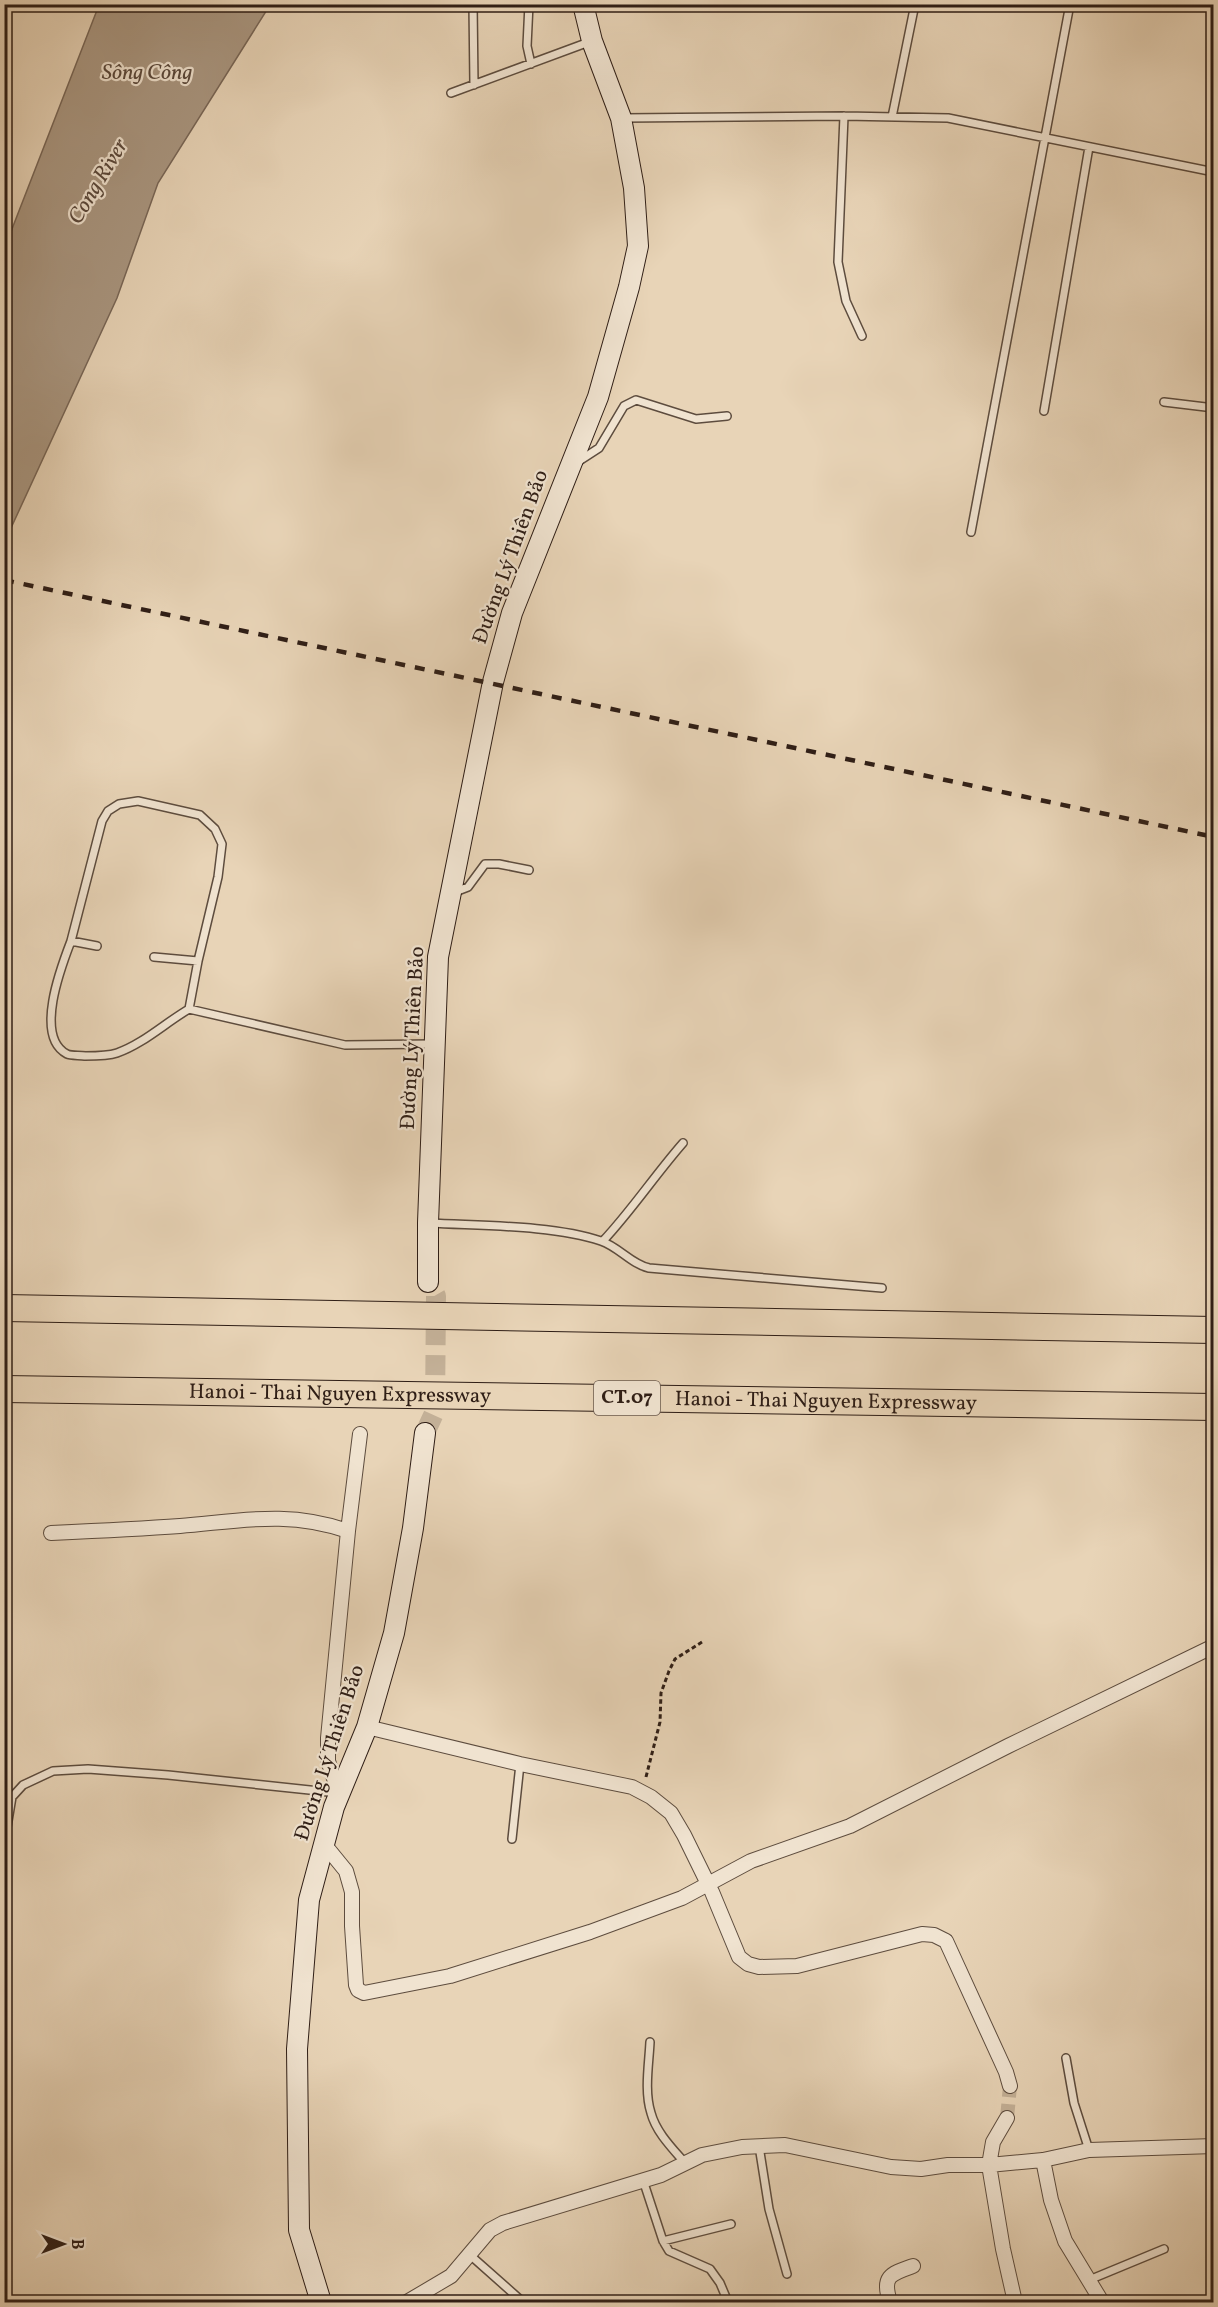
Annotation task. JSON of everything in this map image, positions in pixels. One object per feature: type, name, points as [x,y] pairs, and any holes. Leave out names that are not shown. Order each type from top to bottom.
[{"type":"highway","points":[[4,1308],[1214,1329]]},
{"type":"highway","name":"Hanoi - Thai Nguyen Expressway","points":[[4,1389],[1214,1407]]},
{"type":"main road","name":"Đường Lý Thiên Bảo","points":[[428,1282],[428,1223],[438,957],[493,682],[512,613],[598,397],[638,246],[634,188],[621,118],[592,41],[583,4]]},
{"type":"main road","name":"Đường Lý Thiên Bảo","points":[[321,2302],[299,2230],[297,2049],[309,1900],[339,1793],[367,1727],[394,1633],[413,1528],[425,1433]]},
{"type":"street","points":[[339,1793],[328,1761],[328,1738],[360,1434]]},
{"type":"street","points":[[51,1533],[179,1526],[271,1517],[323,1523],[348,1531]]},
{"type":"street","points":[[324,1844],[346,1871],[352,1892],[352,1926],[358,1990],[364,1993],[450,1976],[590,1932],[682,1898],[751,1861],[850,1826],[1214,1646]]},
{"type":"street","points":[[367,1727],[520,1764],[632,1787],[642,1792],[671,1814],[707,1883],[739,1957],[748,1964],[796,1966],[922,1934],[940,1937],[946,1941],[1006,2072],[1010,2086]]},
{"type":"street","points":[[1007,2118],[993,2142],[989,2165],[1003,2250],[1015,2302]]},
{"type":"street","points":[[407,2302],[451,2276],[490,2230],[503,2223],[661,2175],[702,2155],[742,2147],[785,2145],[891,2167],[921,2169],[948,2165],[989,2165],[1043,2160],[1089,2150],[1214,2146]]},
{"type":"street","points":[[1043,2160],[1051,2200],[1065,2241],[1102,2302]]},
{"type":"street","points":[[890,2302],[886,2291],[887,2279],[892,2273],[913,2266]]},
{"type":"lane","points":[[473,4],[474,85]]},
{"type":"lane","points":[[529,4],[527,45],[531,64]]},
{"type":"lane","points":[[892,117],[915,4]]},
{"type":"lane","points":[[971,532],[1070,4]]},
{"type":"lane","points":[[451,93],[592,41]]},
{"type":"lane","points":[[844,116],[838,262],[846,301],[862,336]]},
{"type":"lane","points":[[621,118],[844,116],[948,118],[1214,172]]},
{"type":"lane","points":[[1044,411],[1089,147]]},
{"type":"lane","points":[[569,468],[599,448],[624,406],[636,400],[696,419],[727,416]]},
{"type":"lane","points":[[1164,402],[1214,408]]},
{"type":"lane","points":[[138,801],[201,814],[215,829],[222,844],[218,877],[189,1009],[141,1041],[117,1053],[95,1056],[68,1055],[58,1046],[51,1031],[54,996],[71,941],[102,821],[108,811],[119,804],[138,801]]},
{"type":"lane","points":[[451,894],[468,887],[485,864],[499,864],[529,870]]},
{"type":"lane","points":[[71,941],[98,946]]},
{"type":"lane","points":[[154,957],[198,961]]},
{"type":"lane","points":[[189,1009],[345,1045],[435,1044]]},
{"type":"lane","points":[[603,1241],[635,1206],[652,1179],[683,1143]]},
{"type":"lane","points":[[428,1223],[549,1231],[603,1241],[639,1266],[649,1268],[882,1288]]},
{"type":"lane","points":[[512,1839],[520,1764]]},
{"type":"lane","points":[[4,1845],[12,1797],[23,1785],[53,1772],[88,1769],[339,1793]]},
{"type":"lane","points":[[650,2042],[648,2094],[651,2113],[660,2132],[685,2163]]},
{"type":"lane","points":[[1066,2058],[1074,2103],[1089,2150]]},
{"type":"lane","points":[[759,2146],[769,2209],[787,2274]]},
{"type":"lane","points":[[643,2181],[663,2241],[669,2251],[710,2269],[720,2283],[728,2302]]},
{"type":"lane","points":[[663,2241],[731,2224]]},
{"type":"lane","points":[[1089,2280],[1164,2249]]},
{"type":"lane","points":[[470,2255],[523,2302]]},
{"type":"path","points":[[642,1792],[660,1722],[661,1693],[669,1671],[675,1659],[702,1642]]},
{"type":"water","name":"Sông Công","points":[[99,5],[270,5],[158,183],[117,298],[5,541],[5,247]]},
{"type":"tunnel","points":[[425,1433],[435,1411],[436,1296],[428,1282]]},
{"type":"tunnel","points":[[1007,2118],[1010,2086]]},
{"type":"railway","points":[[4,580],[1214,837]]},
{"type":"water label","name":"Cong River","points":[[99,182]]}]
